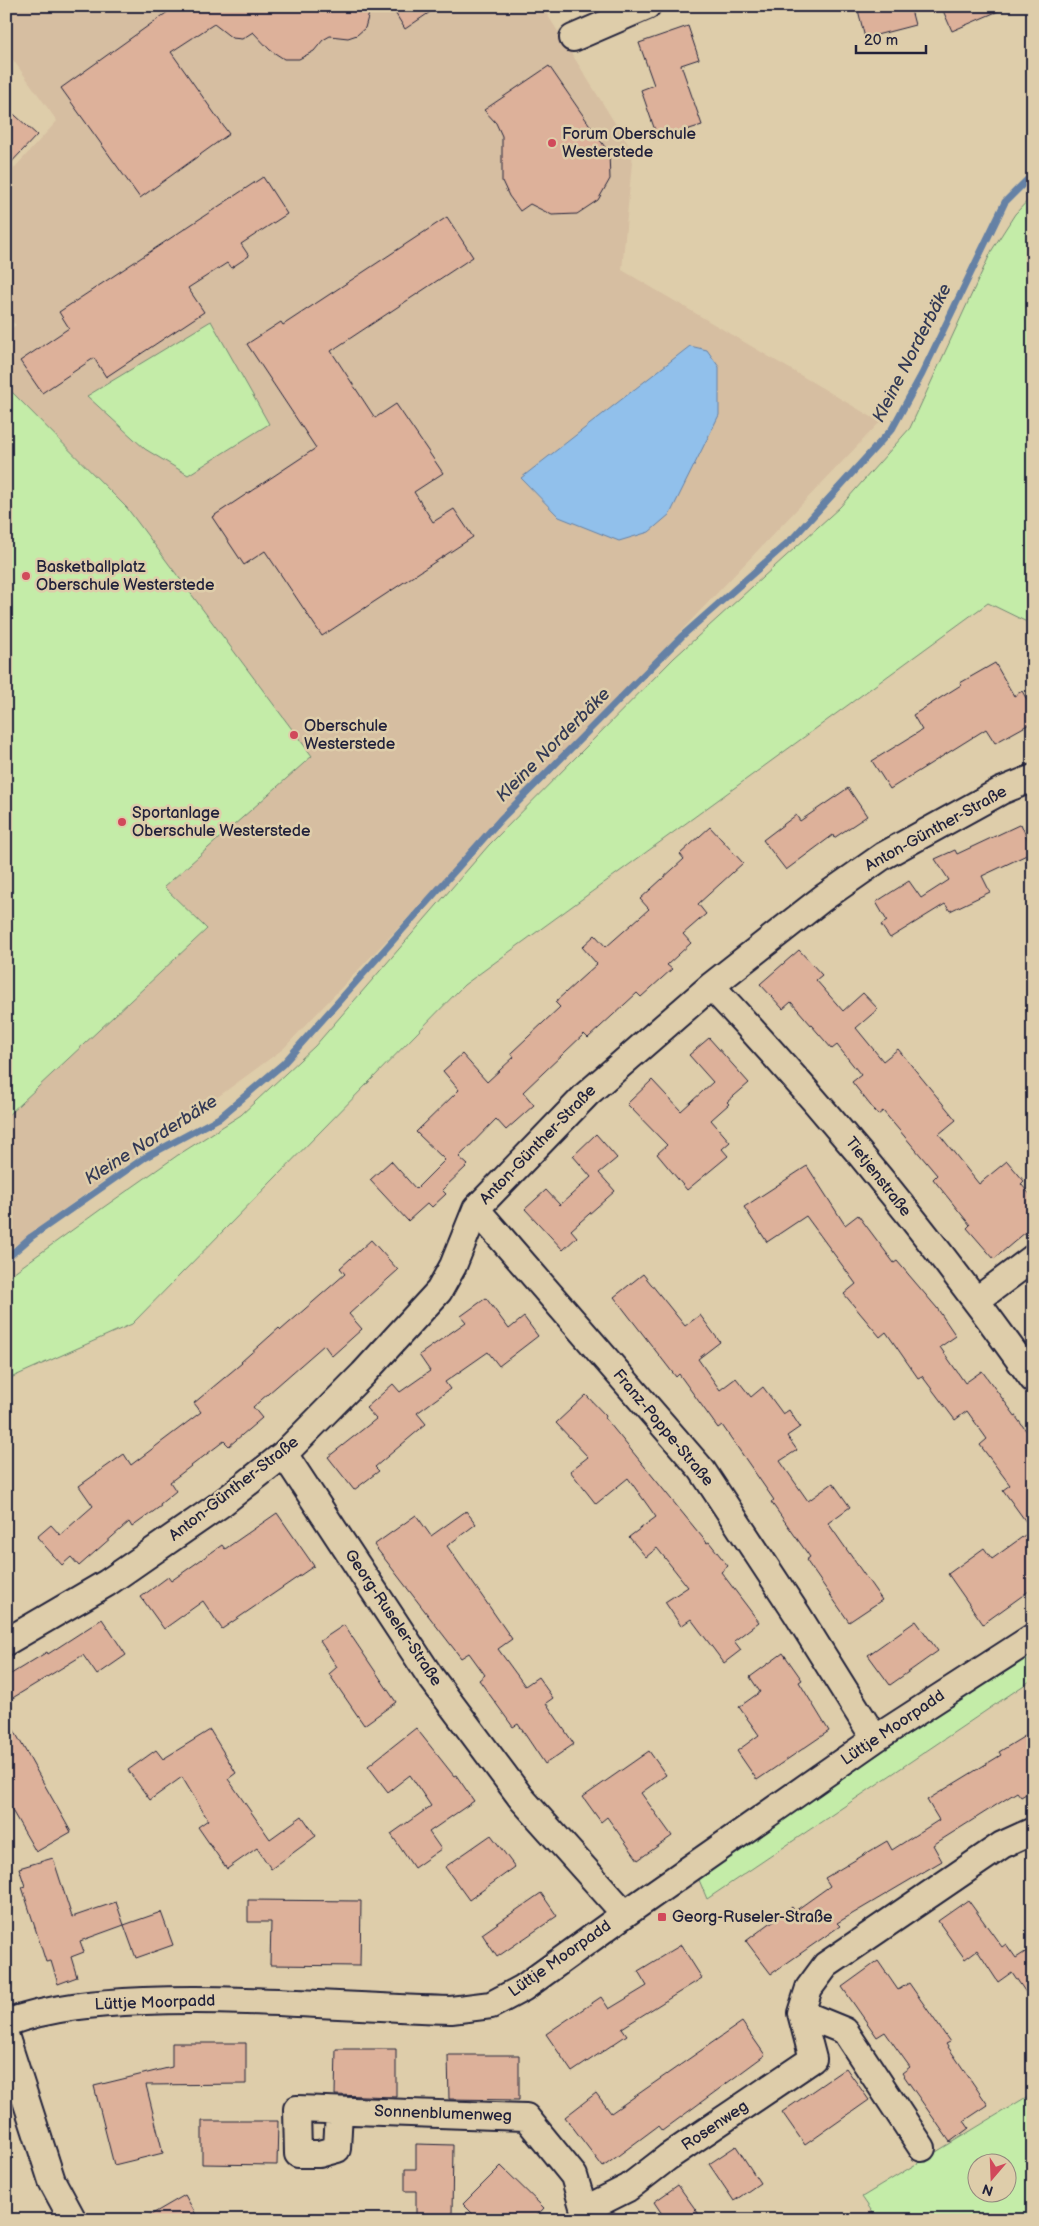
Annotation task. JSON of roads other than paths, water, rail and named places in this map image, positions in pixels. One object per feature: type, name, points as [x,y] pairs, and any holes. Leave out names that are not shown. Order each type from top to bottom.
[{"type":"street","points":[[573,38],[647,6]]},
{"type":"street","name":"Anton-Günther-Straße","points":[[6,1642],[107,1583],[221,1504],[284,1454],[363,1374],[439,1291],[453,1266],[476,1209],[587,1094],[711,986],[823,898],[883,856],[1001,791],[1033,778]]},
{"type":"street","name":"Tietjenstraße","points":[[711,986],[836,1124],[977,1300],[1033,1379]]},
{"type":"street","name":"Franz-Poppe-Straße","points":[[476,1209],[702,1470],[797,1614],[875,1739]]},
{"type":"street","points":[[977,1300],[1033,1258]]},
{"type":"street","name":"Georg-Ruseler-Straße","points":[[284,1454],[442,1692],[522,1799],[624,1914]]},
{"type":"street","name":"Lüttje Moorpadd","points":[[6,2023],[44,2011],[97,2004],[192,1999],[451,2010],[491,2005],[523,1988],[624,1914],[875,1739],[1033,1638]]},
{"type":"street","points":[[922,2148],[845,2031],[801,2013],[809,1988],[826,1965],[1002,1845],[1032,1833]]},
{"type":"street","name":"Rosenweg","points":[[583,2215],[628,2188],[668,2157],[812,2059],[801,2013]]},
{"type":"street","points":[[6,2038],[52,2181],[73,2220]]},
{"type":"street","name":"Sonnenblumenweg","points":[[339,2111],[526,2117],[574,2176],[583,2215]]},
{"type":"water","points":[[690,346],[707,350],[719,367],[719,415],[670,514],[649,532],[619,541],[559,517],[521,478]]},
{"type":"waterway","name":"Kleine Norderbäke","points":[[6,1259],[31,1237],[144,1158],[219,1118],[283,1064],[500,820],[682,636],[794,537],[892,429],[922,374],[1005,202],[1033,174]]},
{"type":"place","name":"Forum Oberschule Westerstede","points":[[552,143]]},
{"type":"place","name":"Basketballplatz Oberschule Westerstede","points":[[26,576]]},
{"type":"place","name":"Oberschule Westerstede","points":[[294,735]]},
{"type":"place","name":"Sportanlage Oberschule Westerstede","points":[[122,822]]},
{"type":"place","name":"Georg-Ruseler-Straße","points":[[662,1917]]}]
